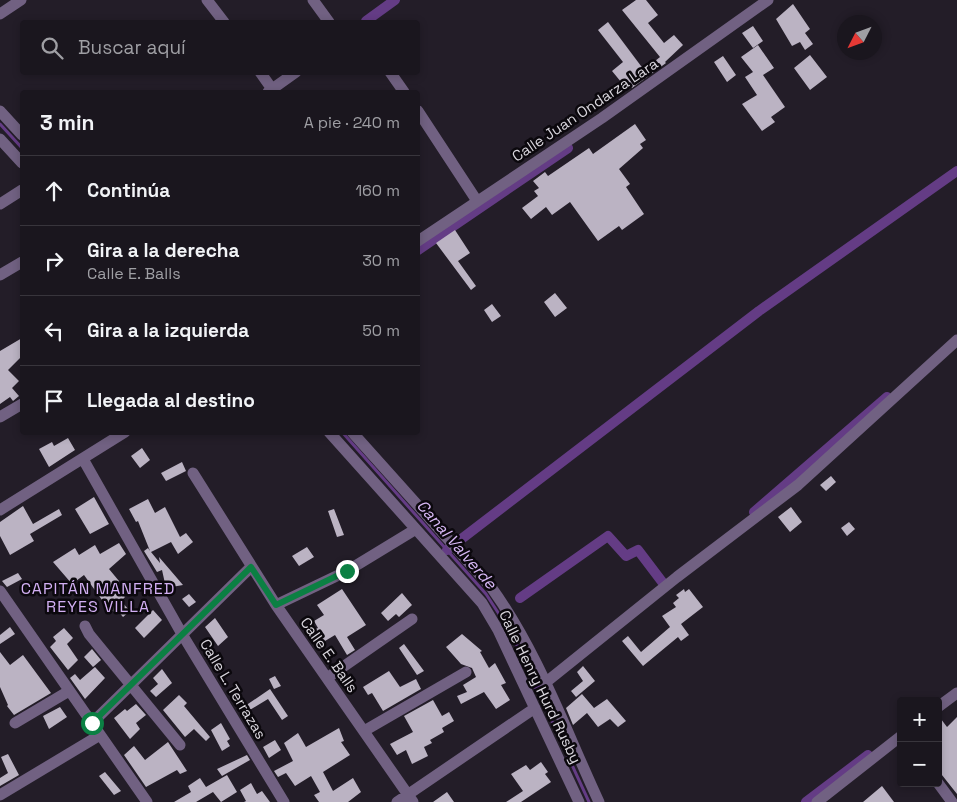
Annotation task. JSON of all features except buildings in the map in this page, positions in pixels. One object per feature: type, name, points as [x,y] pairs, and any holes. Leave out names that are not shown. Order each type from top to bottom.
[{"type":"street","points":[[0,14],[21,0]]},
{"type":"street","points":[[207,0],[222,20]]},
{"type":"street","points":[[314,0],[328,20]]},
{"type":"street","name":"Calle Juan Ondarza Lara","points":[[420,240],[602,118],[768,0]]},
{"type":"street","points":[[263,75],[277,89],[293,75]]},
{"type":"street","points":[[392,75],[403,90]]},
{"type":"street","points":[[0,111],[20,133]]},
{"type":"street","points":[[420,114],[477,201]]},
{"type":"street","points":[[0,139],[20,161]]},
{"type":"street","points":[[0,204],[20,191]]},
{"type":"street","points":[[0,275],[20,263]]},
{"type":"street","points":[[397,802],[410,798],[533,704],[546,687],[677,577],[798,485],[957,340]]},
{"type":"street","points":[[0,417],[20,405]]},
{"type":"street","points":[[0,510],[120,435]]},
{"type":"street","name":"Calle Henry Hurd Rusby","points":[[332,435],[482,603],[498,630],[579,802]]},
{"type":"street","name":"Calle Henry Hurd Rusby","points":[[355,435],[491,587],[517,626],[546,687],[558,706],[572,746],[599,802]]},
{"type":"street","name":"Calle L. Terrazas","points":[[83,459],[182,634],[284,802]]},
{"type":"street","name":"Calle E. Balls","points":[[193,473],[276,605],[410,798]]},
{"type":"street","points":[[276,605],[347,571],[416,529]]},
{"type":"street","points":[[92,723],[251,567]]},
{"type":"street","points":[[0,591],[147,802]]},
{"type":"street","points":[[327,678],[412,619]]},
{"type":"street","points":[[85,626],[89,634],[180,745]]},
{"type":"street","points":[[364,731],[466,672]]},
{"type":"street","points":[[15,723],[69,691]]},
{"type":"street","points":[[942,704],[957,693]]},
{"type":"street","points":[[0,795],[100,735]]},
{"type":"street","points":[[817,802],[897,739]]},
{"type":"street","points":[[942,787],[952,802]]},
{"type":"waterway","points":[[367,20],[395,0]]},
{"type":"waterway","name":"Canal Valverde","points":[[0,124],[20,146]]},
{"type":"waterway","points":[[420,249],[568,148]]},
{"type":"waterway","points":[[447,550],[759,311],[957,171]]},
{"type":"waterway","points":[[754,512],[887,397]]},
{"type":"waterway","name":"Canal Valverde","points":[[345,435],[486,594],[510,631],[536,684]]},
{"type":"waterway","points":[[520,598],[608,536],[626,556],[638,550],[663,583]]},
{"type":"waterway","name":"Canal Valverde","points":[[544,704],[589,802]]},
{"type":"waterway","points":[[806,802],[868,755]]},
{"type":"district","name":"CAPITÁN MANFRED REYES VILLA","points":[[98,597]]},
{"type":"route","points":[[92,723],[251,567],[276,605],[347,571]]}]
